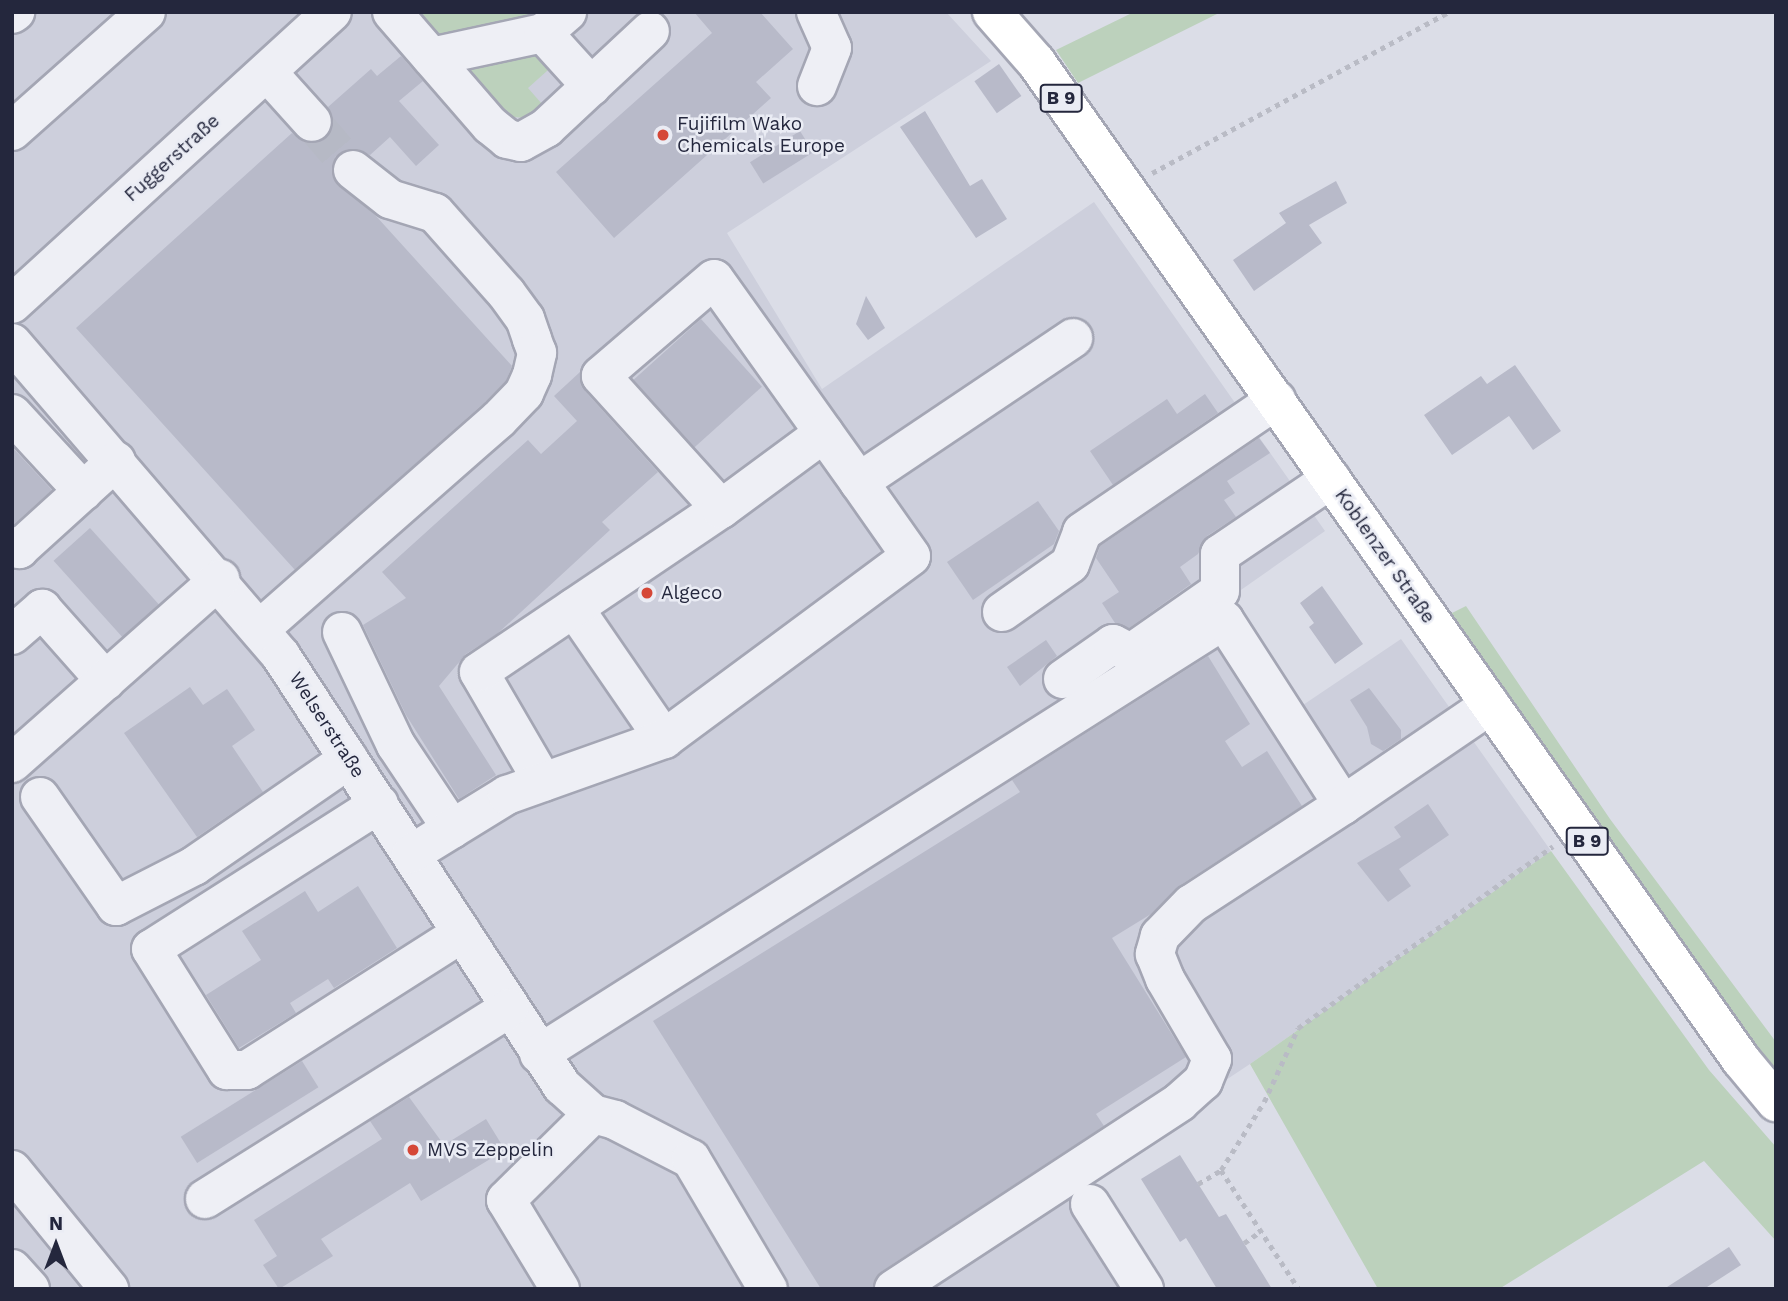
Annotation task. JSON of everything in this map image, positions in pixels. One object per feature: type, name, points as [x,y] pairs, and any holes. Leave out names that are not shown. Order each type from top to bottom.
[{"type":"main road","name":"Koblenzer Straße","points":[[992,12],[1036,62],[1741,1060],[1776,1102]]},
{"type":"street","points":[[12,131],[146,12]]},
{"type":"street","points":[[392,12],[490,125],[507,139],[521,142],[532,139],[650,31]]},
{"type":"street","points":[[816,12],[832,48],[817,86]]},
{"type":"street","name":"Fuggerstraße","points":[[12,304],[330,13]]},
{"type":"street","points":[[431,57],[555,23],[591,86]]},
{"type":"street","points":[[267,72],[312,122]]},
{"type":"street","points":[[260,629],[499,419],[524,393],[537,353],[525,319],[435,214],[390,199],[353,170]]},
{"type":"street","points":[[411,854],[507,795],[664,739],[911,555],[714,279],[601,376],[721,509]]},
{"type":"street","points":[[859,482],[1073,338]]},
{"type":"street","name":"Welserstraße","points":[[12,343],[220,579],[260,629],[379,804],[562,1086],[604,1117],[691,1159],[768,1289]]},
{"type":"street","points":[[1002,612],[1070,564],[1082,531],[1276,400]]},
{"type":"street","points":[[12,414],[83,491]]},
{"type":"street","points":[[543,782],[478,672],[721,509],[824,433]]},
{"type":"street","points":[[12,547],[19,549],[116,461]]},
{"type":"street","points":[[1063,679],[1113,644],[1131,653],[1220,591],[1220,554],[1331,479]]},
{"type":"street","points":[[12,763],[220,579]]},
{"type":"street","points":[[575,608],[664,739]]},
{"type":"street","points":[[12,635],[42,609],[106,681]]},
{"type":"street","points":[[539,1054],[1224,620],[1343,805]]},
{"type":"street","points":[[341,632],[396,745],[452,829]]},
{"type":"street","points":[[894,1289],[1180,1102],[1203,1081],[1212,1059],[1165,979],[1155,954],[1160,936],[1191,904],[1490,705]]},
{"type":"street","points":[[40,797],[116,906],[194,866],[349,760]]},
{"type":"street","points":[[379,804],[151,949],[227,1070],[247,1070],[461,933]]},
{"type":"street","points":[[205,1199],[509,1008]]},
{"type":"street","points":[[543,1270],[499,1204],[604,1117]]},
{"type":"street","points":[[12,1170],[109,1289]]},
{"type":"street","points":[[1090,1204],[1144,1289]]},
{"type":"street","points":[[12,1269],[30,1289]]},
{"type":"path","points":[[1125,188],[1449,12]]},
{"type":"path","points":[[1198,1184],[1221,1170],[1264,1102],[1303,1024],[1578,828]]},
{"type":"path","points":[[1221,1170],[1299,1289]]},
{"type":"path","points":[[1244,1243],[1262,1231]]},
{"type":"shaded area","points":[[12,12],[946,12],[991,61],[727,233],[822,389],[1094,202],[1325,531],[1228,599],[1303,705],[1401,639],[1551,851],[1250,1064],[1069,1184],[1136,1289],[12,1289]]},
{"type":"green space","points":[[410,12],[540,12],[526,25],[437,43]]},
{"type":"green space","points":[[1134,12],[1221,12],[1078,83],[1056,50]]},
{"type":"green space","points":[[540,45],[557,62],[528,88],[542,104],[525,118],[504,116],[454,63]]},
{"type":"green space","points":[[1466,606],[1610,819],[1776,1042],[1776,1077],[1446,616]]},
{"type":"green space","points":[[1551,851],[1709,1070],[1776,1147],[1776,1241],[1704,1161],[1499,1289],[1378,1289],[1250,1064]]},
{"type":"building","name":"Fujifilm Wako Chemicals Europe","points":[[694,12],[760,12],[793,49],[756,82],[771,98],[614,238],[556,172],[712,33]]},
{"type":"building","points":[[401,56],[423,81],[399,101],[439,145],[416,166],[390,137],[370,155],[357,149],[346,150],[335,157],[333,178],[376,216],[512,366],[506,381],[484,403],[295,570],[76,328],[292,133],[306,143],[326,139],[333,128],[328,107],[371,69],[377,76]]},
{"type":"building","points":[[999,64],[1021,96],[997,113],[974,81]]},
{"type":"building","points":[[925,111],[970,186],[982,179],[1007,219],[976,238],[900,127]]},
{"type":"building","points":[[800,131],[813,152],[763,183],[750,162]]},
{"type":"building","points":[[1336,181],[1347,203],[1309,225],[1322,243],[1254,291],[1233,260],[1286,223],[1279,213]]},
{"type":"building","points":[[866,296],[885,328],[868,340],[856,324]]},
{"type":"building","points":[[701,319],[762,387],[694,448],[633,380]]},
{"type":"building","points":[[1515,365],[1561,431],[1533,450],[1509,416],[1452,455],[1424,415],[1481,376],[1487,384]]},
{"type":"building","points":[[580,372],[585,391],[658,472],[602,522],[610,530],[497,634],[466,654],[439,686],[496,775],[459,799],[406,715],[363,625],[406,598],[382,572],[528,440],[541,454],[577,421],[554,396]]},
{"type":"building","points":[[1205,394],[1218,413],[1113,485],[1090,451],[1167,399],[1177,414]]},
{"type":"building","points":[[1259,438],[1270,453],[1227,481],[1235,493],[1224,500],[1236,517],[1207,536],[1198,554],[1180,567],[1191,584],[1129,628],[1115,623],[1102,603],[1119,592],[1096,558],[1100,546]]},
{"type":"building","points":[[12,447],[52,490],[13,525],[12,525]]},
{"type":"building","points":[[1038,501],[1059,531],[1054,544],[973,600],[947,562]]},
{"type":"building","points":[[90,528],[159,605],[123,637],[54,561]]},
{"type":"building","points":[[1322,586],[1363,644],[1335,664],[1309,627],[1314,623],[1300,603]]},
{"type":"building","points":[[1046,640],[1057,656],[1020,686],[1007,667]]},
{"type":"building","points":[[1208,656],[1250,724],[1225,741],[1242,767],[1267,751],[1302,806],[1179,886],[1151,914],[1112,938],[1186,1057],[1096,1114],[1104,1126],[882,1271],[872,1288],[821,1289],[653,1021],[1020,792],[1012,780]]},
{"type":"building","points":[[190,687],[203,705],[227,689],[255,730],[232,746],[263,792],[197,837],[124,733]]},
{"type":"building","points":[[1369,688],[1401,730],[1401,739],[1383,751],[1371,744],[1367,727],[1350,700]]},
{"type":"building","points":[[1428,804],[1449,835],[1399,869],[1411,886],[1388,902],[1357,863],[1401,837],[1394,827]]},
{"type":"building","points":[[358,886],[397,948],[334,988],[328,979],[290,1003],[296,1013],[239,1048],[206,995],[261,960],[242,931],[305,891],[318,912]]},
{"type":"building","points":[[302,1061],[318,1087],[197,1163],[181,1137]]},
{"type":"building","points":[[409,1097],[444,1145],[486,1119],[505,1150],[421,1201],[410,1183],[321,1239],[333,1256],[279,1289],[263,1265],[277,1256],[254,1220],[382,1139],[370,1121]]},
{"type":"building","points":[[1180,1155],[1219,1217],[1226,1214],[1272,1289],[1217,1289],[1186,1238],[1180,1242],[1141,1179]]},
{"type":"building","points":[[1729,1247],[1741,1265],[1704,1289],[1664,1289]]},
{"type":"tunnel","points":[[312,122],[353,170]]},
{"type":"place","name":"Fujifilm Wako Chemicals Europe","points":[[663,135]]},
{"type":"place","name":"Algeco","points":[[647,593]]},
{"type":"place","name":"MVS Zeppelin","points":[[413,1150]]}]
